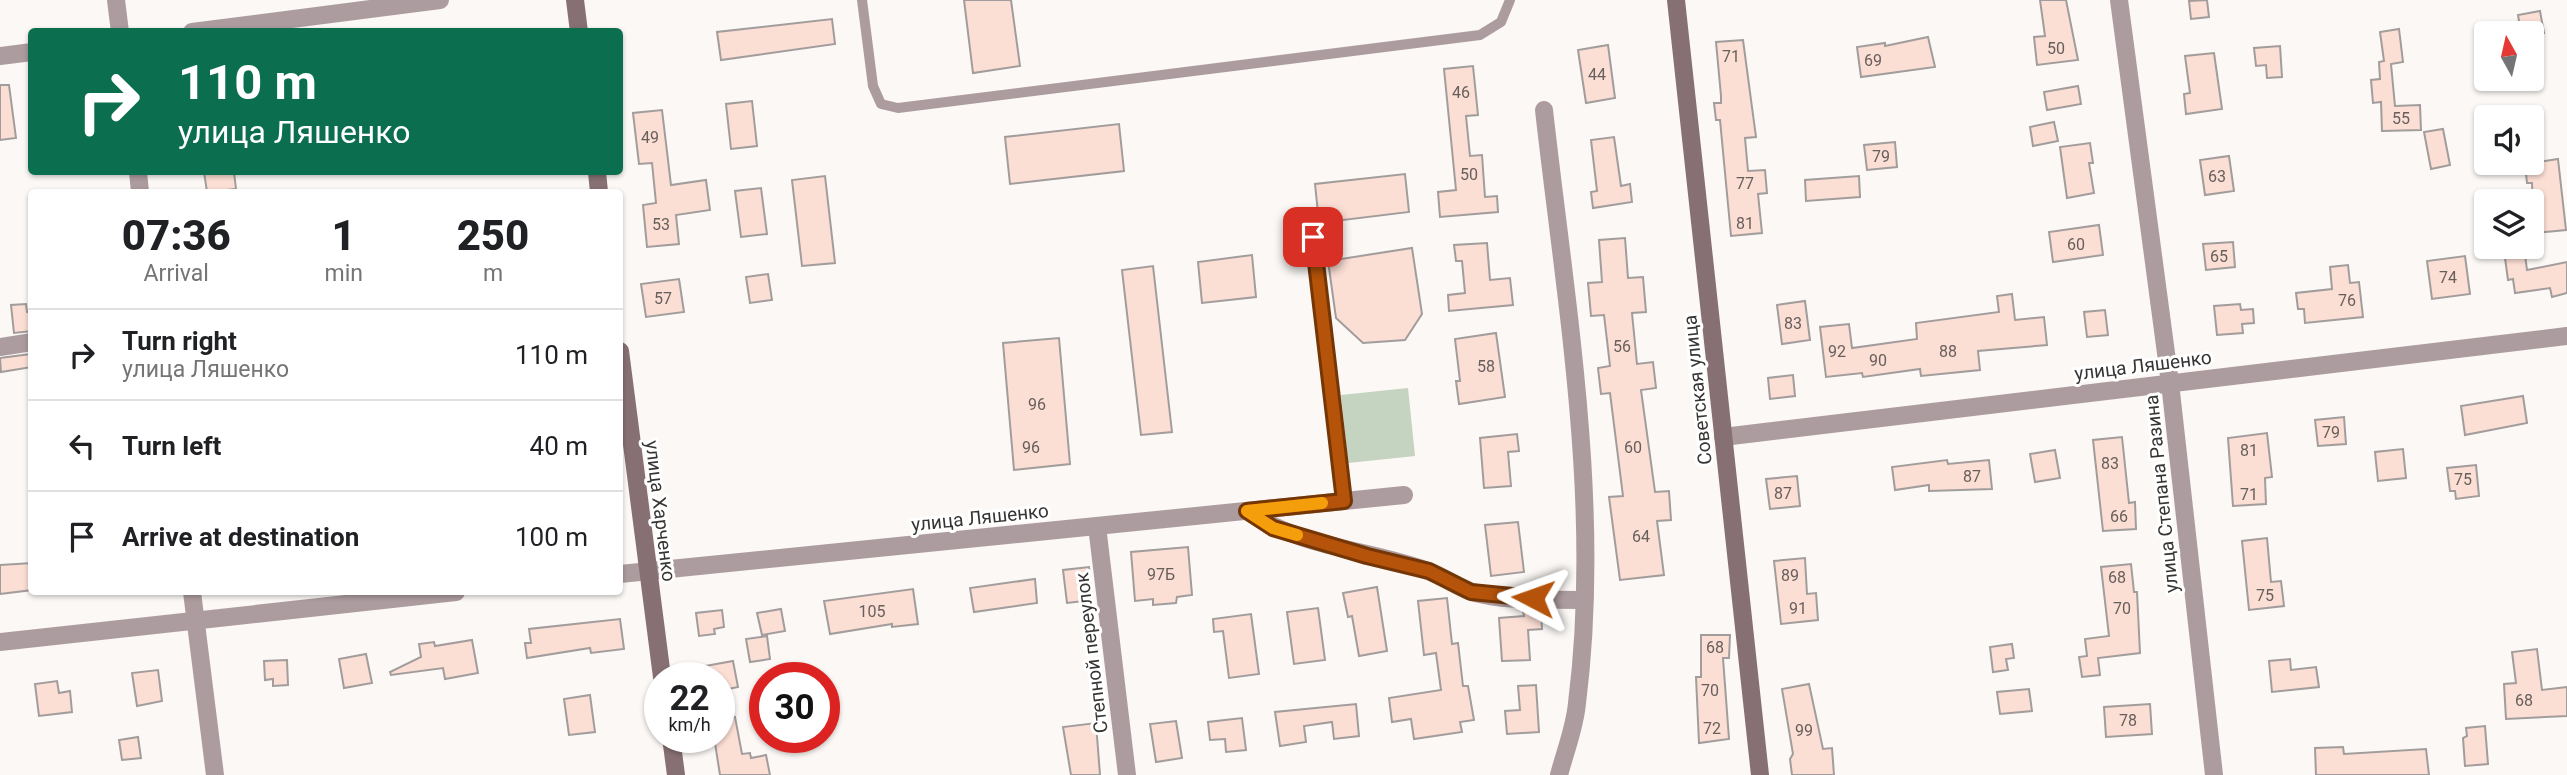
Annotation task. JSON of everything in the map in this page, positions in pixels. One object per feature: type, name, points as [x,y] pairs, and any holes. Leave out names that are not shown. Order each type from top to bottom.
[{"type":"street","points":[[116,0],[120,28]]},
{"type":"street","points":[[223,28],[440,0]]},
{"type":"street","points":[[575,0],[578,28]]},
{"type":"street","name":"Советская улица","points":[[1676,0],[1760,775]]},
{"type":"street","name":"улица Степана Разина","points":[[2119,0],[2170,383],[2214,775]]},
{"type":"street","points":[[0,56],[28,52]]},
{"type":"street","points":[[1544,110],[1582,447],[1584,600],[1577,705],[1559,775]]},
{"type":"street","name":"улица Ляшенко","points":[[1723,437],[2567,336]]},
{"type":"street","points":[[0,347],[28,343]]},
{"type":"street","name":"улица Харченко","points":[[623,375],[660,662]]},
{"type":"street","name":"улица Ляшенко","points":[[623,574],[1404,495]]},
{"type":"street","points":[[1247,511],[1273,528],[1429,571],[1471,592],[1507,597],[1584,600]]},
{"type":"street","name":"Степной переулок","points":[[1097,526],[1127,775]]},
{"type":"street","points":[[191,595],[215,775]]},
{"type":"street","points":[[0,642],[427,595]]},
{"type":"street","points":[[673,753],[676,775]]},
{"type":"lane","points":[[862,0],[873,86],[881,104],[898,108],[1480,35],[1502,22],[1510,0]]},
{"type":"lane","points":[[1313,237],[1344,501]]},
{"type":"green space","points":[[1408,388],[1415,456],[1348,463],[1341,395]]},
{"type":"building","points":[[964,0],[1011,0],[1020,66],[973,73]]},
{"type":"building","points":[[2040,0],[2066,0],[2078,60],[2037,65],[2034,37],[2045,36]]},
{"type":"building","points":[[2207,0],[2209,17],[2191,19],[2189,1]]},
{"type":"building","points":[[2540,11],[2542,21],[2519,21],[2518,15]]},
{"type":"building","points":[[832,19],[835,44],[721,60],[717,32]]},
{"type":"building","points":[[2399,29],[2403,62],[2391,64],[2395,106],[2420,105],[2421,130],[2382,131],[2381,102],[2373,103],[2371,80],[2380,79],[2379,62],[2384,61],[2380,32]]},
{"type":"building","points":[[1928,37],[1935,67],[1861,77],[1857,47],[1885,43],[1885,46]]},
{"type":"building","points":[[1743,40],[1756,137],[1745,138],[1748,171],[1765,170],[1767,193],[1758,194],[1762,233],[1731,236],[1720,120],[1716,120],[1714,103],[1721,103],[1716,42]]},
{"type":"building","points":[[1608,45],[1615,98],[1586,103],[1578,50]]},
{"type":"building","points":[[2280,46],[2282,77],[2267,78],[2266,65],[2256,66],[2254,48]]},
{"type":"building","points":[[2214,53],[2222,109],[2186,114],[2184,94],[2190,93],[2185,56]]},
{"type":"building","points":[[1473,66],[1478,115],[1466,116],[1470,156],[1482,155],[1485,197],[1497,196],[1498,212],[1440,217],[1438,192],[1456,190],[1444,69]]},
{"type":"building","points":[[0,85],[9,85],[16,138],[0,140]]},
{"type":"building","points":[[2078,86],[2081,104],[2047,110],[2044,92]]},
{"type":"building","points":[[752,101],[757,146],[731,149],[726,104]]},
{"type":"building","points":[[662,110],[671,185],[706,180],[710,210],[676,215],[679,244],[647,247],[643,205],[656,203],[652,163],[639,164],[633,113]]},
{"type":"building","points":[[2054,122],[2058,141],[2033,146],[2030,127]]},
{"type":"building","points":[[1119,124],[1124,171],[1010,184],[1005,137]]},
{"type":"building","points":[[2443,129],[2450,165],[2431,169],[2424,132]]},
{"type":"building","points":[[1614,137],[1621,186],[1630,184],[1632,202],[1593,208],[1591,192],[1597,191],[1591,140]]},
{"type":"building","points":[[1895,142],[1897,167],[1867,170],[1864,145]]},
{"type":"building","points":[[2090,143],[2093,163],[2089,163],[2094,193],[2067,198],[2060,147]]},
{"type":"building","points":[[2229,156],[2234,191],[2205,195],[2200,160]]},
{"type":"building","points":[[2558,159],[2566,230],[2544,232],[2544,189],[2532,189],[2532,183],[2527,183],[2526,175],[2544,175],[2544,161]]},
{"type":"building","points":[[1405,174],[1409,212],[1319,223],[1315,184]]},
{"type":"building","points":[[204,175],[234,175],[236,189],[207,189]]},
{"type":"building","points":[[825,176],[835,263],[802,266],[792,180]]},
{"type":"building","points":[[1859,176],[1860,197],[1806,201],[1805,180]]},
{"type":"building","points":[[761,188],[767,234],[741,237],[735,191]]},
{"type":"building","points":[[2099,225],[2103,255],[2053,262],[2049,232]]},
{"type":"building","points":[[1625,238],[1628,278],[1643,277],[1646,312],[1632,313],[1637,364],[1653,362],[1656,388],[1641,390],[1655,492],[1669,491],[1671,520],[1657,521],[1664,575],[1620,580],[1609,497],[1623,496],[1610,393],[1601,394],[1598,368],[1610,366],[1604,315],[1591,316],[1588,283],[1602,282],[1599,240]]},
{"type":"building","points":[[2233,242],[2235,267],[2206,270],[2203,244]]},
{"type":"building","points":[[1487,243],[1490,280],[1510,278],[1513,305],[1449,311],[1448,295],[1465,293],[1462,261],[1456,261],[1454,245]]},
{"type":"building","points":[[1412,248],[1422,314],[1405,340],[1363,343],[1336,318],[1328,261]]},
{"type":"building","points":[[1252,255],[1256,297],[1202,303],[1198,262]]},
{"type":"building","points":[[2465,256],[2470,294],[2432,299],[2427,261]]},
{"type":"building","points":[[2505,259],[2526,259],[2527,270],[2567,262],[2567,293],[2552,297],[2550,288],[2515,293],[2513,279],[2508,280]]},
{"type":"building","points":[[2348,265],[2350,283],[2359,282],[2363,317],[2305,323],[2304,309],[2298,309],[2296,293],[2332,289],[2330,267]]},
{"type":"building","points":[[1153,266],[1172,432],[1141,435],[1122,270]]},
{"type":"building","points":[[768,274],[772,300],[750,303],[746,277]]},
{"type":"building","points":[[679,279],[684,312],[646,317],[641,284]]},
{"type":"building","points":[[2012,294],[2015,320],[2044,317],[2047,345],[1978,351],[1980,370],[1921,376],[1920,369],[1863,377],[1862,373],[1826,377],[1820,327],[1849,324],[1852,348],[1917,339],[1916,323],[1999,312],[1997,296]]},
{"type":"building","points":[[1805,301],[1810,340],[1782,344],[1777,305]]},
{"type":"building","points":[[26,304],[28,331],[14,333],[11,305]]},
{"type":"building","points":[[2240,304],[2241,310],[2253,309],[2254,323],[2242,324],[2243,333],[2217,335],[2214,306]]},
{"type":"building","points":[[2105,310],[2108,335],[2087,337],[2084,312]]},
{"type":"building","points":[[1496,333],[1505,397],[1459,404],[1456,381],[1460,381],[1455,339]]},
{"type":"building","points":[[1059,338],[1070,464],[1014,470],[1003,343]]},
{"type":"building","points":[[28,354],[28,368],[1,372],[0,358]]},
{"type":"building","points":[[1793,375],[1795,396],[1770,399],[1768,378]]},
{"type":"building","points":[[2523,396],[2527,423],[2465,435],[2461,406]]},
{"type":"building","points":[[2344,417],[2346,444],[2318,446],[2315,420]]},
{"type":"building","points":[[2267,433],[2272,477],[2265,478],[2266,504],[2233,506],[2228,438]]},
{"type":"building","points":[[1517,434],[1519,451],[1508,452],[1511,486],[1484,488],[1480,438]]},
{"type":"building","points":[[2122,437],[2129,503],[2135,502],[2136,529],[2103,531],[2093,440]]},
{"type":"building","points":[[2403,449],[2406,478],[2378,481],[2375,452]]},
{"type":"building","points":[[2055,450],[2060,478],[2035,482],[2030,454]]},
{"type":"building","points":[[1947,460],[1948,464],[1989,460],[1992,489],[1929,491],[1929,485],[1895,490],[1892,467]]},
{"type":"building","points":[[2476,465],[2479,496],[2456,499],[2455,491],[2450,491],[2447,468]]},
{"type":"building","points":[[1797,476],[1800,506],[1770,509],[1766,479]]},
{"type":"building","points":[[1518,522],[1524,572],[1491,576],[1485,525]]},
{"type":"building","points":[[2267,538],[2271,582],[2281,581],[2284,606],[2249,610],[2242,541]]},
{"type":"building","points":[[1188,547],[1192,595],[1177,597],[1176,603],[1153,605],[1153,599],[1135,601],[1131,552]]},
{"type":"building","points":[[1805,558],[1807,594],[1816,593],[1818,620],[1781,624],[1774,561]]},
{"type":"building","points":[[28,563],[28,590],[0,594],[0,565]]},
{"type":"building","points":[[2131,564],[2134,592],[2137,592],[2140,653],[2098,658],[2100,675],[2082,677],[2079,657],[2087,656],[2085,639],[2109,636],[2101,567]]},
{"type":"building","points":[[1089,567],[1092,600],[1067,603],[1063,570]]},
{"type":"building","points":[[1035,579],[1037,603],[974,612],[970,588]]},
{"type":"building","points":[[1377,587],[1387,651],[1359,656],[1352,616],[1348,617],[1343,593]]},
{"type":"building","points":[[913,589],[918,624],[892,627],[892,624],[830,634],[824,601]]},
{"type":"building","points":[[1447,598],[1452,644],[1458,643],[1463,686],[1468,686],[1474,720],[1460,722],[1462,732],[1414,739],[1411,719],[1392,722],[1389,698],[1441,690],[1436,653],[1424,655],[1418,601]]},
{"type":"building","points":[[1318,608],[1325,660],[1294,664],[1287,612]]},
{"type":"building","points":[[781,609],[785,631],[762,635],[757,613]]},
{"type":"building","points":[[722,610],[724,627],[714,629],[715,634],[699,636],[696,613]]},
{"type":"building","points":[[1523,611],[1541,611],[1542,629],[1528,630],[1530,660],[1502,661],[1499,618],[1524,616]]},
{"type":"building","points":[[1251,614],[1259,674],[1229,678],[1223,631],[1214,632],[1213,619]]},
{"type":"building","points":[[620,619],[624,649],[591,653],[590,648],[527,658],[525,643],[531,643],[529,629]]},
{"type":"building","points":[[1701,635],[1730,635],[1729,658],[1723,658],[1729,739],[1699,743],[1696,677],[1701,677]]},
{"type":"building","points":[[767,636],[770,659],[750,662],[746,639]]},
{"type":"building","points":[[472,640],[478,673],[445,679],[443,668],[391,675],[390,672],[421,657],[419,644],[434,642],[435,646]]},
{"type":"building","points":[[2012,644],[2014,658],[2006,659],[2008,670],[1993,672],[1990,647]]},
{"type":"building","points":[[2537,649],[2542,690],[2567,687],[2567,716],[2506,719],[2504,684],[2516,683],[2512,652]]},
{"type":"building","points":[[366,654],[372,683],[344,688],[339,659]]},
{"type":"building","points":[[2290,659],[2291,670],[2316,667],[2319,687],[2272,692],[2269,661]]},
{"type":"building","points":[[287,660],[288,685],[273,686],[273,679],[265,680],[264,661]]},
{"type":"building","points":[[158,670],[162,701],[137,706],[132,673]]},
{"type":"building","points":[[57,681],[59,693],[70,691],[72,712],[39,716],[35,684]]},
{"type":"building","points":[[1809,684],[1823,749],[1832,748],[1834,775],[1792,775],[1790,759],[1793,754],[1782,689]]},
{"type":"building","points":[[1536,685],[1539,732],[1507,734],[1505,711],[1520,710],[1518,686]]},
{"type":"building","points":[[2029,689],[2032,711],[2000,714],[1997,692]]},
{"type":"building","points":[[590,695],[595,732],[569,735],[564,699]]},
{"type":"building","points":[[1356,704],[1359,736],[1334,739],[1332,722],[1304,726],[1306,742],[1280,746],[1275,712]]},
{"type":"building","points":[[2150,704],[2152,734],[2106,737],[2104,707]]},
{"type":"building","points":[[735,717],[742,754],[750,753],[751,758],[766,755],[770,775],[720,775],[717,753],[735,753]]},
{"type":"building","points":[[1242,718],[1246,750],[1226,752],[1225,739],[1210,740],[1208,722]]},
{"type":"building","points":[[1176,721],[1182,758],[1156,762],[1150,724]]},
{"type":"building","points":[[1096,723],[1100,775],[1071,775],[1063,727]]},
{"type":"building","points":[[2485,726],[2488,764],[2465,766],[2463,738],[2467,736],[2466,728]]},
{"type":"building","points":[[138,737],[141,758],[122,760],[119,740]]},
{"type":"building","points":[[2343,747],[2344,754],[2426,749],[2429,775],[2316,775],[2315,748]]},
{"type":"slow traffic","points":[[1297,535],[1273,528],[1247,511],[1322,503]]},
{"type":"route","points":[[1313,237],[1344,501],[1247,511],[1273,528],[1429,571],[1471,592],[1533,598]]}]
